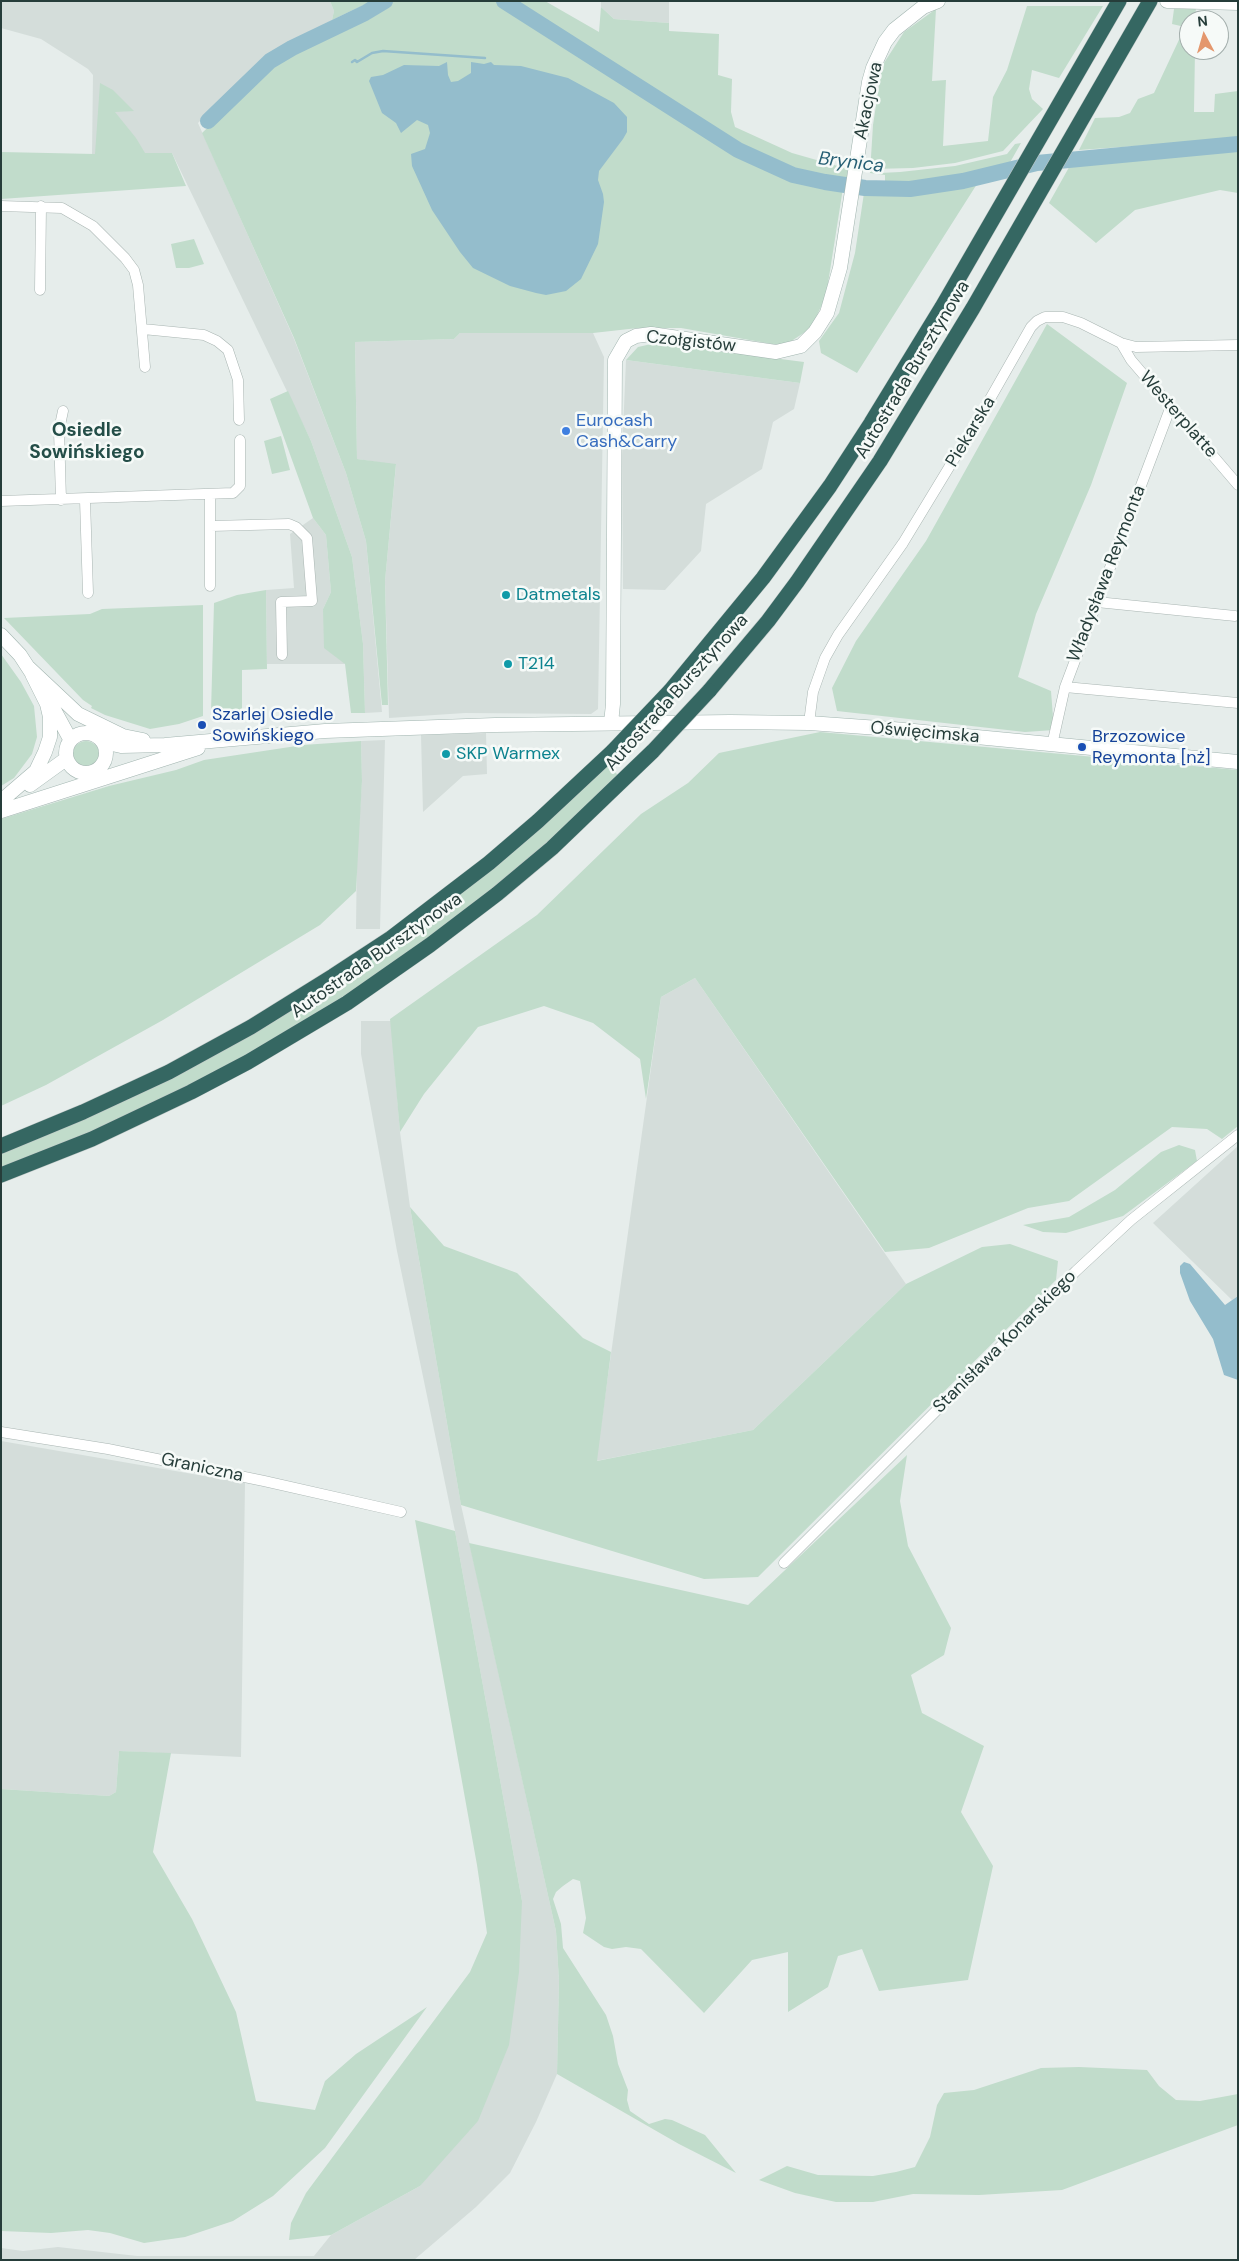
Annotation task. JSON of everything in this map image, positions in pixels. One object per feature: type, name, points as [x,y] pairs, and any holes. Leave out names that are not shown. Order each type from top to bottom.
[{"type":"highway","name":"Autostrada Bursztynowa","points":[[1,1146],[149,1082],[251,1027],[310,991],[391,938],[489,863],[538,821],[613,751],[670,691],[735,614],[830,486],[889,394],[983,238],[1116,5]]},
{"type":"highway","name":"Autostrada Bursztynowa","points":[[1,1175],[92,1139],[174,1100],[248,1062],[329,1014],[398,969],[476,910],[552,848],[619,786],[709,692],[768,621],[843,517],[907,418],[1017,232],[1146,7]]},
{"type":"street","name":"Akacjowa","points":[[856,169],[869,82],[878,55],[894,30],[919,4],[938,1]]},
{"type":"street","points":[[1167,1],[1238,3]]},
{"type":"street","name":"Czołgistów","points":[[611,723],[614,704],[615,360],[626,341],[636,336],[651,334],[776,352],[801,346],[815,332],[827,314],[840,268],[856,169]]},
{"type":"street","points":[[1,206],[62,208],[93,226],[125,258],[136,276],[143,329],[145,367]]},
{"type":"street","points":[[40,290],[41,206]]},
{"type":"street","name":"Piekarska","points":[[809,723],[813,692],[825,658],[838,635],[903,543],[982,414],[1031,327],[1045,317],[1064,317],[1081,323],[1121,343],[1136,346],[1238,345]]},
{"type":"street","points":[[143,329],[204,335],[217,341],[228,350],[238,380],[239,420]]},
{"type":"street","name":"Westerplatte","points":[[1121,343],[1131,360],[1238,485]]},
{"type":"street","name":"Władysława Reymonta","points":[[1052,745],[1064,687],[1171,406]]},
{"type":"street","points":[[61,500],[59,430],[63,411]]},
{"type":"street","points":[[1,502],[233,493],[240,486],[240,440]]},
{"type":"street","points":[[210,494],[210,586]]},
{"type":"street","points":[[85,500],[88,593]]},
{"type":"street","points":[[211,526],[289,524],[296,527],[307,538],[312,601],[281,602],[282,655]]},
{"type":"street","points":[[1097,602],[1235,616]]},
{"type":"street","points":[[1,635],[29,668],[76,736]]},
{"type":"street","points":[[29,668],[78,714],[123,736],[165,745]]},
{"type":"street","points":[[1,802],[36,771],[50,737],[50,717],[47,704],[29,668]]},
{"type":"street","points":[[1064,687],[1238,703]]},
{"type":"street","name":"Oświęcimska","points":[[230,739],[325,730],[611,723],[809,723],[1238,762]]},
{"type":"street","points":[[94,734],[103,742],[106,758],[103,765],[92,773],[85,774],[69,764],[66,747],[76,736],[94,734]]},
{"type":"street","points":[[103,742],[121,746],[165,745],[230,739]]},
{"type":"street","points":[[1,811],[230,739]]},
{"type":"street","points":[[106,758],[165,745]]},
{"type":"street","points":[[1,802],[69,764]]},
{"type":"street","name":"Stanisława Konarskiego","points":[[784,1563],[1076,1271],[1131,1220],[1238,1135]]},
{"type":"street","name":"Graniczna","points":[[1,1432],[117,1451],[269,1482],[401,1512]]},
{"type":"shaded area","points":[[1,1],[330,1],[334,11],[332,20],[262,58],[198,123],[294,339],[346,473],[366,541],[382,712],[365,713],[363,644],[352,557],[311,441],[172,153],[92,154],[93,75],[88,69],[41,39],[1,28]]},
{"type":"shaded area","points":[[601,1],[669,1],[669,23],[614,19],[601,7]]},
{"type":"shaded area","points":[[460,333],[593,333],[604,357],[598,709],[591,714],[465,713],[389,718],[385,581],[396,465],[357,459],[355,342],[454,339]]},
{"type":"shaded area","points":[[626,360],[800,383],[794,409],[773,422],[762,469],[706,504],[701,551],[665,590],[623,589],[622,456]]},
{"type":"shaded area","points":[[313,518],[326,535],[331,592],[323,609],[345,664],[267,664],[266,590],[294,588],[290,534]]},
{"type":"shaded area","points":[[486,733],[487,774],[463,776],[423,812],[421,735]]},
{"type":"shaded area","points":[[385,740],[380,929],[356,929],[357,850],[362,782],[361,741]]},
{"type":"shaded area","points":[[695,978],[906,1284],[753,1430],[596,1461],[661,997]]},
{"type":"shaded area","points":[[361,1021],[391,1021],[400,1132],[410,1207],[461,1505],[556,1931],[559,1981],[557,2074],[536,2122],[510,2173],[476,2207],[414,2260],[1,2260],[1,2248],[23,2251],[58,2247],[137,2256],[314,2256],[331,2235],[420,2186],[522,1901],[455,1531],[397,1251],[361,1054]]},
{"type":"shaded area","points":[[1238,1146],[1238,1296],[1232,1300],[1153,1223]]},
{"type":"shaded area","points":[[1,1441],[245,1483],[241,1757],[119,1751],[116,1792],[109,1796],[1,1789]]},
{"type":"green space","points":[[330,1],[372,1],[332,20],[334,11]]},
{"type":"green space","points":[[395,1],[498,1],[657,106],[749,161],[792,178],[843,188],[826,296],[811,328],[790,342],[778,345],[681,328],[638,328],[593,333],[460,333],[454,339],[355,342],[357,459],[396,464],[385,581],[388,705],[382,705],[366,541],[346,473],[294,338],[202,133],[270,68],[319,39]]},
{"type":"green space","points":[[512,1],[545,1],[599,32],[601,7],[614,19],[669,23],[669,31],[719,34],[718,75],[732,79],[731,112],[735,127],[792,153],[848,169],[847,180],[773,163],[741,147]]},
{"type":"green space","points":[[1027,6],[1103,6],[1059,78],[1032,70],[1029,89],[1032,99],[1043,109],[1003,151],[955,163],[913,168],[872,169],[880,173],[955,166],[1007,154],[1015,144],[1021,143],[1008,166],[963,177],[921,183],[885,184],[885,175],[870,173],[873,125],[882,66],[904,32],[936,9],[932,81],[946,80],[943,146],[988,141],[993,97],[1007,70]]},
{"type":"green space","points":[[1196,7],[1196,10],[1179,10],[1179,26],[1172,24],[1174,9]]},
{"type":"green space","points":[[1179,40],[1179,60],[1195,60],[1194,112],[1214,112],[1215,94],[1238,91],[1238,139],[1079,150],[1095,118],[1119,117],[1130,113],[1138,99],[1154,93]]},
{"type":"green space","points":[[100,83],[113,90],[134,111],[115,112],[136,138],[145,153],[172,153],[186,186],[1,199],[1,152],[95,154]]},
{"type":"green space","points":[[1238,149],[1238,193],[1220,190],[1135,210],[1096,243],[1049,203],[1072,162]]},
{"type":"green space","points":[[977,184],[857,373],[821,353],[819,341],[839,313],[855,253],[864,193],[894,195]]},
{"type":"green space","points":[[194,239],[204,264],[189,268],[176,268],[171,244]]},
{"type":"green space","points":[[1047,324],[1127,383],[1091,485],[1036,614],[1018,677],[1051,691],[1054,730],[1025,732],[837,711],[832,688],[856,641],[926,541]]},
{"type":"green space","points":[[656,343],[804,362],[800,383],[626,360],[638,347]]},
{"type":"green space","points":[[288,391],[311,441],[352,557],[363,644],[365,713],[351,713],[345,664],[324,648],[323,609],[331,592],[326,535],[313,518],[270,399]]},
{"type":"green space","points":[[281,436],[290,470],[272,474],[264,441]]},
{"type":"green space","points":[[266,590],[267,669],[242,670],[242,718],[229,719],[211,712],[214,603],[237,595]]},
{"type":"green space","points":[[203,605],[203,716],[179,724],[150,729],[105,715],[91,708],[92,706],[83,700],[4,618],[90,614],[102,609]]},
{"type":"green space","points":[[1,654],[21,682],[34,706],[37,737],[32,754],[14,778],[1,786]]},
{"type":"green space","points":[[820,732],[1238,770],[1238,1126],[1222,1139],[1207,1129],[1172,1127],[1069,1201],[1028,1208],[929,1248],[885,1252],[695,978],[661,997],[646,1099],[640,1059],[593,1023],[544,1006],[478,1027],[424,1094],[400,1132],[390,1019],[537,915],[641,814],[688,783],[719,753]]},
{"type":"green space","points":[[86,741],[95,745],[99,754],[95,763],[86,767],[77,763],[73,754],[77,745]]},
{"type":"green space","points":[[361,741],[362,781],[356,891],[320,925],[163,1020],[46,1085],[1,1106],[1,819],[109,786],[176,770],[204,760],[303,745]]},
{"type":"green space","points":[[607,764],[619,776],[555,836],[473,905],[360,986],[249,1054],[151,1105],[1,1168],[1,1152],[266,1025]]},
{"type":"green space","points":[[1179,1145],[1195,1150],[1197,1161],[1123,1216],[1066,1233],[1043,1232],[1023,1225],[1069,1217],[1115,1190],[1161,1152]]},
{"type":"green space","points":[[410,1207],[444,1246],[517,1273],[583,1338],[611,1352],[597,1461],[753,1430],[906,1284],[982,1247],[1010,1244],[1058,1261],[1056,1280],[758,1577],[704,1579],[461,1505]]},
{"type":"green space","points":[[907,1455],[900,1501],[908,1546],[951,1628],[944,1655],[911,1675],[922,1713],[984,1746],[961,1812],[993,1866],[968,1980],[879,1991],[862,1949],[838,1956],[828,1987],[788,2012],[788,1952],[752,1960],[704,2013],[641,1949],[626,1947],[612,1949],[604,1947],[583,1933],[586,1918],[580,1881],[573,1879],[556,1892],[553,1899],[561,1924],[563,1948],[606,2015],[613,2036],[618,2064],[628,2090],[627,2100],[630,2111],[649,2124],[665,2119],[672,2120],[705,2135],[736,2173],[679,2144],[557,2074],[559,1981],[556,1931],[469,1543],[748,1605]]},
{"type":"green space","points":[[415,1520],[455,1531],[522,1901],[519,1972],[509,2045],[478,2121],[420,2186],[331,2235],[289,2240],[291,2223],[306,2193],[470,1972],[487,1933],[477,1865]]},
{"type":"green space","points":[[119,1751],[171,1753],[153,1852],[192,1919],[236,2012],[256,2101],[315,2110],[325,2081],[356,2054],[427,2007],[325,2148],[273,2196],[233,2221],[185,2237],[144,2243],[110,2233],[88,2230],[51,2233],[1,2231],[1,1789],[109,1796],[116,1792]]},
{"type":"green space","points":[[1079,2067],[1147,2070],[1159,2086],[1176,2100],[1200,2101],[1238,2094],[1238,2125],[1062,2190],[979,2195],[913,2194],[873,2202],[836,2202],[795,2193],[759,2180],[787,2166],[818,2175],[873,2176],[915,2167],[930,2137],[937,2105],[944,2093],[974,2090],[1041,2068]]},
{"type":"water","points":[[447,62],[448,75],[451,82],[458,81],[471,73],[471,62],[484,64],[491,62],[494,65],[521,66],[568,78],[614,103],[627,117],[627,132],[599,171],[598,180],[604,202],[598,244],[581,279],[566,291],[546,295],[536,293],[510,286],[473,268],[432,210],[412,166],[411,154],[425,149],[430,133],[428,125],[417,120],[401,133],[396,123],[382,113],[369,81],[371,77],[383,75],[404,65],[439,66]]},
{"type":"water","points":[[1184,1262],[1190,1264],[1225,1305],[1238,1296],[1238,1380],[1224,1375],[1213,1339],[1190,1301],[1180,1273],[1180,1266]]},
{"type":"waterway","points":[[208,121],[270,61],[385,1]]},
{"type":"waterway","name":"Brynica","points":[[504,1],[738,150],[793,175],[825,182],[865,188],[910,189],[963,181],[1037,163],[1238,144]]},
{"type":"waterway","points":[[352,62],[355,60],[357,62],[372,53],[383,51],[485,58]]},
{"type":"place","name":"Eurocash Cash&Carry","points":[[566,431]]},
{"type":"place","name":"Datmetals","points":[[506,595]]},
{"type":"place","name":"T214","points":[[508,664]]},
{"type":"place","name":"Szarlej Osiedle Sowińskiego","points":[[202,725]]},
{"type":"place","name":"Brzozowice Reymonta [nż]","points":[[1082,747]]},
{"type":"place","name":"SKP Warmex","points":[[446,754]]},
{"type":"district","name":"Osiedle Sowińskiego","points":[[87,442]]}]
